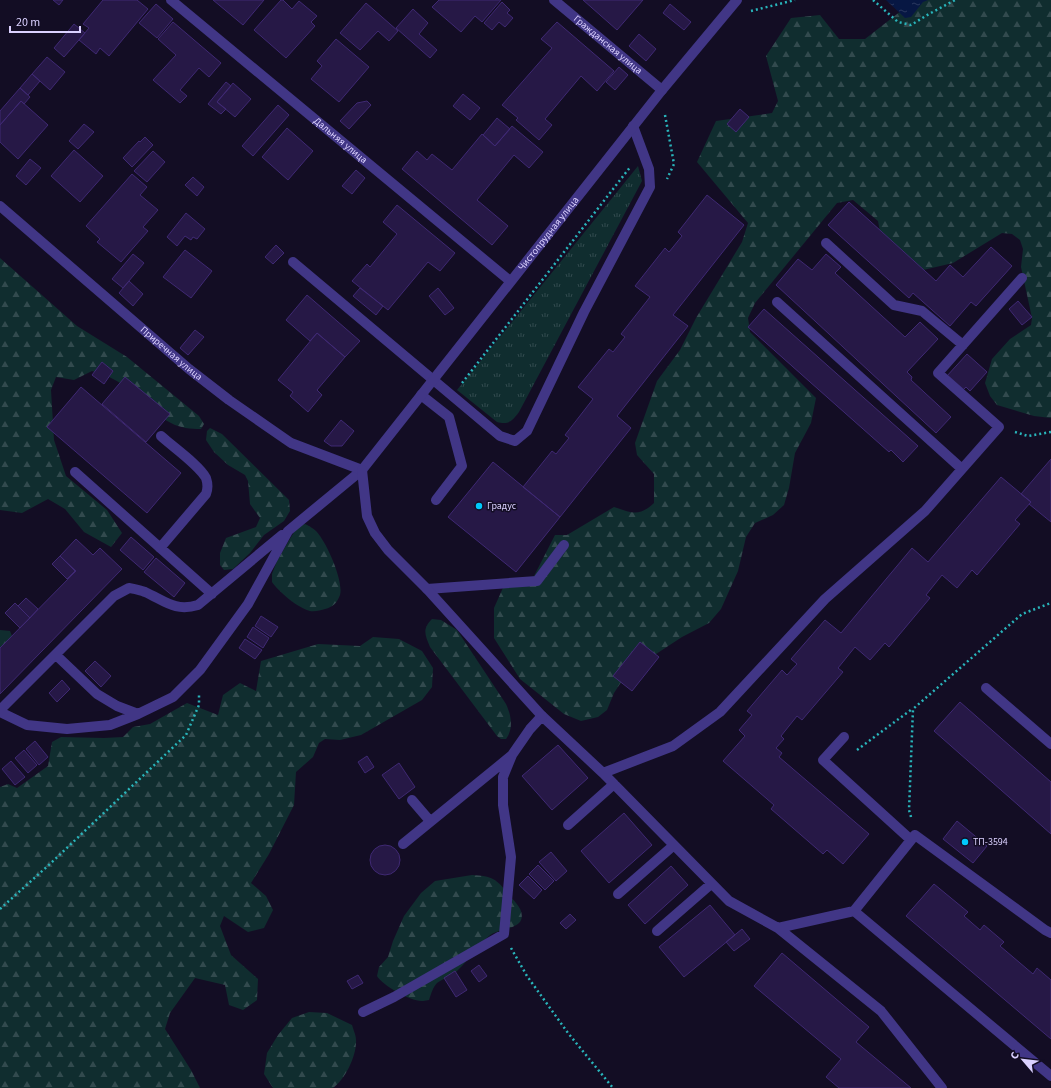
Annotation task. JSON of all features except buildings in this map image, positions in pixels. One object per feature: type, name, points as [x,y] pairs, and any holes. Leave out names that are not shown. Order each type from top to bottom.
[{"type":"street","name":"Дальняя улица","points":[[171,0],[510,281]]},
{"type":"street","name":"Гражданская улица","points":[[554,0],[662,90]]},
{"type":"street","name":"Чистопрудная улица","points":[[56,655],[114,596],[129,588],[143,591],[175,607],[188,608],[198,605],[362,470],[662,90],[737,0]]},
{"type":"street","points":[[293,262],[500,436],[515,441],[527,432],[584,312],[650,187],[649,169],[634,126]]},
{"type":"street","name":"Приречная улица","points":[[0,206],[189,369],[229,400],[291,442],[362,470]]},
{"type":"street","points":[[826,243],[894,305],[922,311],[963,345]]},
{"type":"street","points":[[603,773],[674,746],[720,712],[825,599],[925,511],[999,427],[938,373],[1022,278]]},
{"type":"street","points":[[777,302],[962,469]]},
{"type":"street","points":[[421,395],[449,417],[462,466],[436,500]]},
{"type":"street","points":[[160,548],[206,494],[208,487],[206,479],[200,470],[161,436]]},
{"type":"street","points":[[362,470],[367,516],[375,533],[388,550],[427,589],[542,716],[603,773],[729,901],[778,928],[881,1011],[942,1088]]},
{"type":"street","points":[[75,472],[212,594]]},
{"type":"street","points":[[138,714],[117,706],[97,694],[56,655],[0,711],[26,725],[67,729],[110,725],[138,714],[173,697],[200,670],[248,604],[288,531]]},
{"type":"street","points":[[427,589],[537,581],[564,545]]},
{"type":"street","points":[[986,688],[1051,744]]},
{"type":"street","points":[[363,1012],[394,997],[504,934],[511,857],[503,805],[503,777],[512,755],[530,729],[542,716]]},
{"type":"street","points":[[844,737],[823,760],[913,837],[1051,933]]},
{"type":"street","points":[[403,844],[512,755]]},
{"type":"street","points":[[568,825],[614,784]]},
{"type":"street","points":[[412,800],[430,821]]},
{"type":"street","points":[[778,928],[854,911],[913,837]]},
{"type":"street","points":[[618,894],[674,845]]},
{"type":"street","points":[[657,931],[712,884]]},
{"type":"street","points":[[854,911],[1051,1076]]},
{"type":"path","points":[[729,9],[744,13],[795,0]]},
{"type":"path","points":[[873,0],[898,22],[911,25],[955,0]]},
{"type":"path","points":[[452,395],[642,151]]},
{"type":"path","points":[[999,427],[1028,436],[1051,432]]},
{"type":"path","points":[[855,751],[912,709],[1022,614],[1051,603]]},
{"type":"path","points":[[0,908],[51,863],[186,735],[199,705],[200,670]]},
{"type":"path","points":[[912,709],[910,810],[913,837]]},
{"type":"path","points":[[504,934],[513,955],[527,976],[568,1033],[613,1088]]},
{"type":"green space","points":[[915,0],[1051,0],[1051,418],[1034,416],[997,405],[990,396],[985,383],[992,359],[1010,339],[1031,325],[1032,318],[1021,267],[1023,249],[1020,240],[1012,234],[1002,233],[953,263],[902,275],[887,269],[878,221],[853,200],[837,203],[755,303],[748,318],[750,332],[816,398],[811,423],[795,453],[789,488],[784,505],[773,515],[755,523],[746,537],[738,571],[721,609],[709,623],[682,637],[627,673],[614,693],[607,710],[598,717],[581,721],[564,714],[520,679],[494,638],[494,608],[506,581],[520,583],[534,576],[555,535],[567,535],[614,507],[631,512],[639,512],[654,503],[654,474],[637,455],[635,443],[657,381],[680,350],[696,318],[742,242],[748,223],[697,162],[716,121],[772,113],[778,101],[766,56],[791,18],[820,15],[839,39],[865,39]]},
{"type":"green space","points":[[638,166],[642,181],[519,412],[510,422],[497,422],[457,390]]},
{"type":"green space","points":[[0,258],[77,326],[127,357],[199,416],[204,424],[201,429],[186,428],[174,425],[158,415],[125,386],[96,372],[92,371],[74,380],[56,377],[51,390],[54,440],[66,476],[107,510],[122,533],[111,547],[84,532],[65,509],[48,499],[22,513],[0,510]]},
{"type":"green space","points":[[210,428],[222,434],[289,500],[290,511],[284,521],[264,535],[250,553],[233,569],[224,570],[220,565],[220,553],[226,538],[256,527],[260,518],[250,504],[248,481],[245,475],[228,465],[214,452],[206,440],[207,431]]},
{"type":"green space","points":[[305,524],[316,531],[325,543],[337,571],[341,589],[338,600],[332,606],[316,611],[310,611],[295,603],[284,595],[272,582],[272,574],[277,561],[294,532],[299,526]]},
{"type":"green space","points":[[432,619],[441,620],[457,630],[506,704],[511,726],[509,735],[506,739],[501,739],[497,736],[430,647],[425,632]]},
{"type":"green space","points":[[0,630],[10,631],[14,641],[0,651]]},
{"type":"green space","points":[[373,637],[399,639],[422,651],[433,668],[432,687],[422,700],[361,735],[340,740],[325,739],[319,743],[313,757],[296,772],[294,805],[269,854],[251,883],[266,896],[273,910],[264,928],[248,932],[224,916],[220,926],[231,955],[258,979],[257,1000],[243,1010],[229,1005],[225,985],[195,978],[170,1013],[165,1029],[191,1070],[200,1088],[0,1088],[0,787],[8,784],[17,788],[48,766],[52,742],[61,737],[123,737],[133,727],[150,724],[187,703],[218,715],[223,695],[240,683],[256,691],[261,661],[318,644],[360,646]]},
{"type":"green space","points":[[472,875],[489,877],[501,885],[522,913],[519,923],[493,934],[485,940],[458,970],[437,983],[429,1000],[418,1001],[411,999],[397,992],[380,980],[377,976],[379,967],[388,957],[404,916],[421,893],[435,881]]},
{"type":"green space","points":[[309,1012],[327,1013],[352,1025],[356,1036],[356,1046],[355,1053],[349,1067],[342,1079],[333,1088],[273,1088],[264,1074],[267,1053],[278,1035],[292,1018]]},
{"type":"water","points":[[886,0],[928,0],[923,2],[911,17],[905,18]]},
{"type":"place","name":"Градус","points":[[479,506]]},
{"type":"place","name":"ТП-3594","points":[[965,842]]}]
